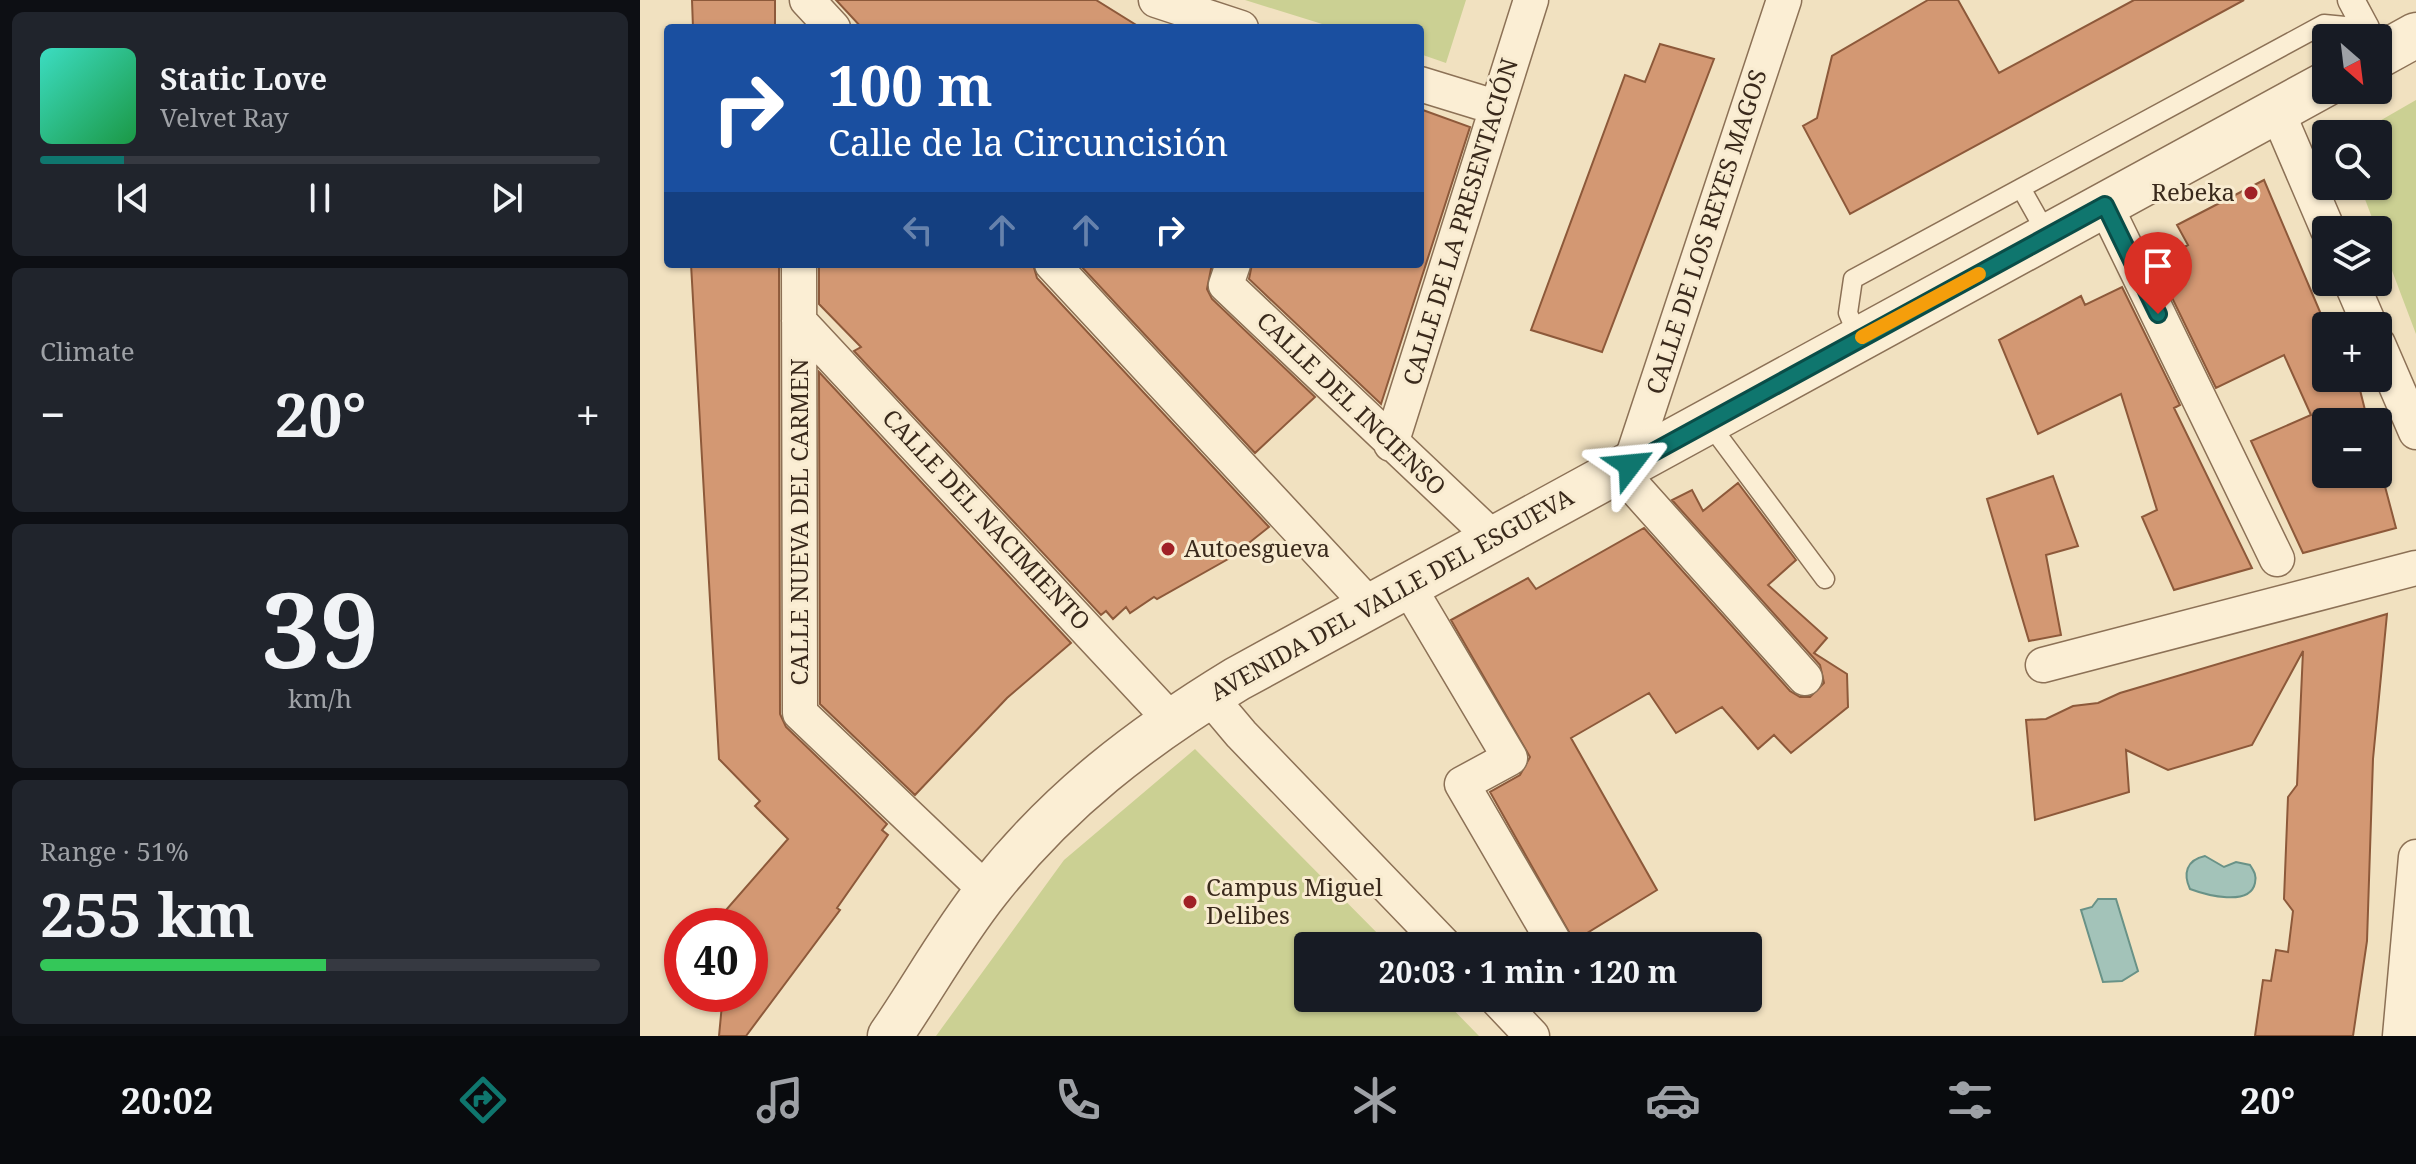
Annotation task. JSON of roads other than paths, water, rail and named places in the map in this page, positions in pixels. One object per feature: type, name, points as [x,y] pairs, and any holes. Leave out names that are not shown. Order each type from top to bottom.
[{"type":"street","points":[[799,0],[799,24]]},
{"type":"street","points":[[807,0],[829,24]]},
{"type":"street","points":[[1156,0],[1229,24]]},
{"type":"street","name":"CALLE DE LA PRESENTACIÓN","points":[[1391,444],[1531,0]]},
{"type":"street","name":"CALLE DE LOS REYES MAGOS","points":[[1624,467],[1784,0]]},
{"type":"street","points":[[2351,0],[2372,24]]},
{"type":"street","points":[[1424,85],[1495,107]]},
{"type":"street","name":"AVENIDA DEL VALLE DEL ESGUEVA","points":[[890,1036],[987,891],[1082,788],[1171,720],[1493,538],[2312,92]]},
{"type":"street","points":[[2277,111],[2322,216]]},
{"type":"street","points":[[2105,205],[2277,559]]},
{"type":"street","name":"CALLE NUEVA DEL CARMEN","points":[[799,268],[800,713],[987,891]]},
{"type":"street","points":[[1056,268],[1370,606]]},
{"type":"street","name":"CALLE DEL INCIENSO","points":[[1232,268],[1226,285],[1493,538]]},
{"type":"street","name":"CALLE DEL NACIMIENTO","points":[[799,321],[1171,720]]},
{"type":"street","points":[[2392,376],[2416,432]]},
{"type":"street","points":[[1624,467],[1805,678]]},
{"type":"street","points":[[2043,665],[2416,568]]},
{"type":"street","points":[[1408,586],[1510,758],[1462,784],[1548,932]]},
{"type":"street","points":[[1209,696],[1241,734],[1432,932]]},
{"type":"street","points":[[2400,1036],[2416,857]]},
{"type":"street","points":[[1509,1012],[1532,1036]]},
{"type":"lane","points":[[1859,339],[1848,313],[1853,279],[2312,30]]},
{"type":"lane","points":[[2021,188],[2048,236]]},
{"type":"lane","points":[[1708,422],[1825,579]]},
{"type":"water","points":[[2205,856],[2224,867],[2236,862],[2250,865],[2256,878],[2251,890],[2245,895],[2227,897],[2190,889],[2188,868]]},
{"type":"water","points":[[2098,899],[2116,899],[2138,971],[2122,981],[2103,982],[2081,910],[2092,907]]},
{"type":"place","name":"Rebeka","points":[[2251,193]]},
{"type":"place","name":"Autoesgueva","points":[[1168,549]]},
{"type":"place","name":"Campus Miguel Delibes","points":[[1190,902]]}]
